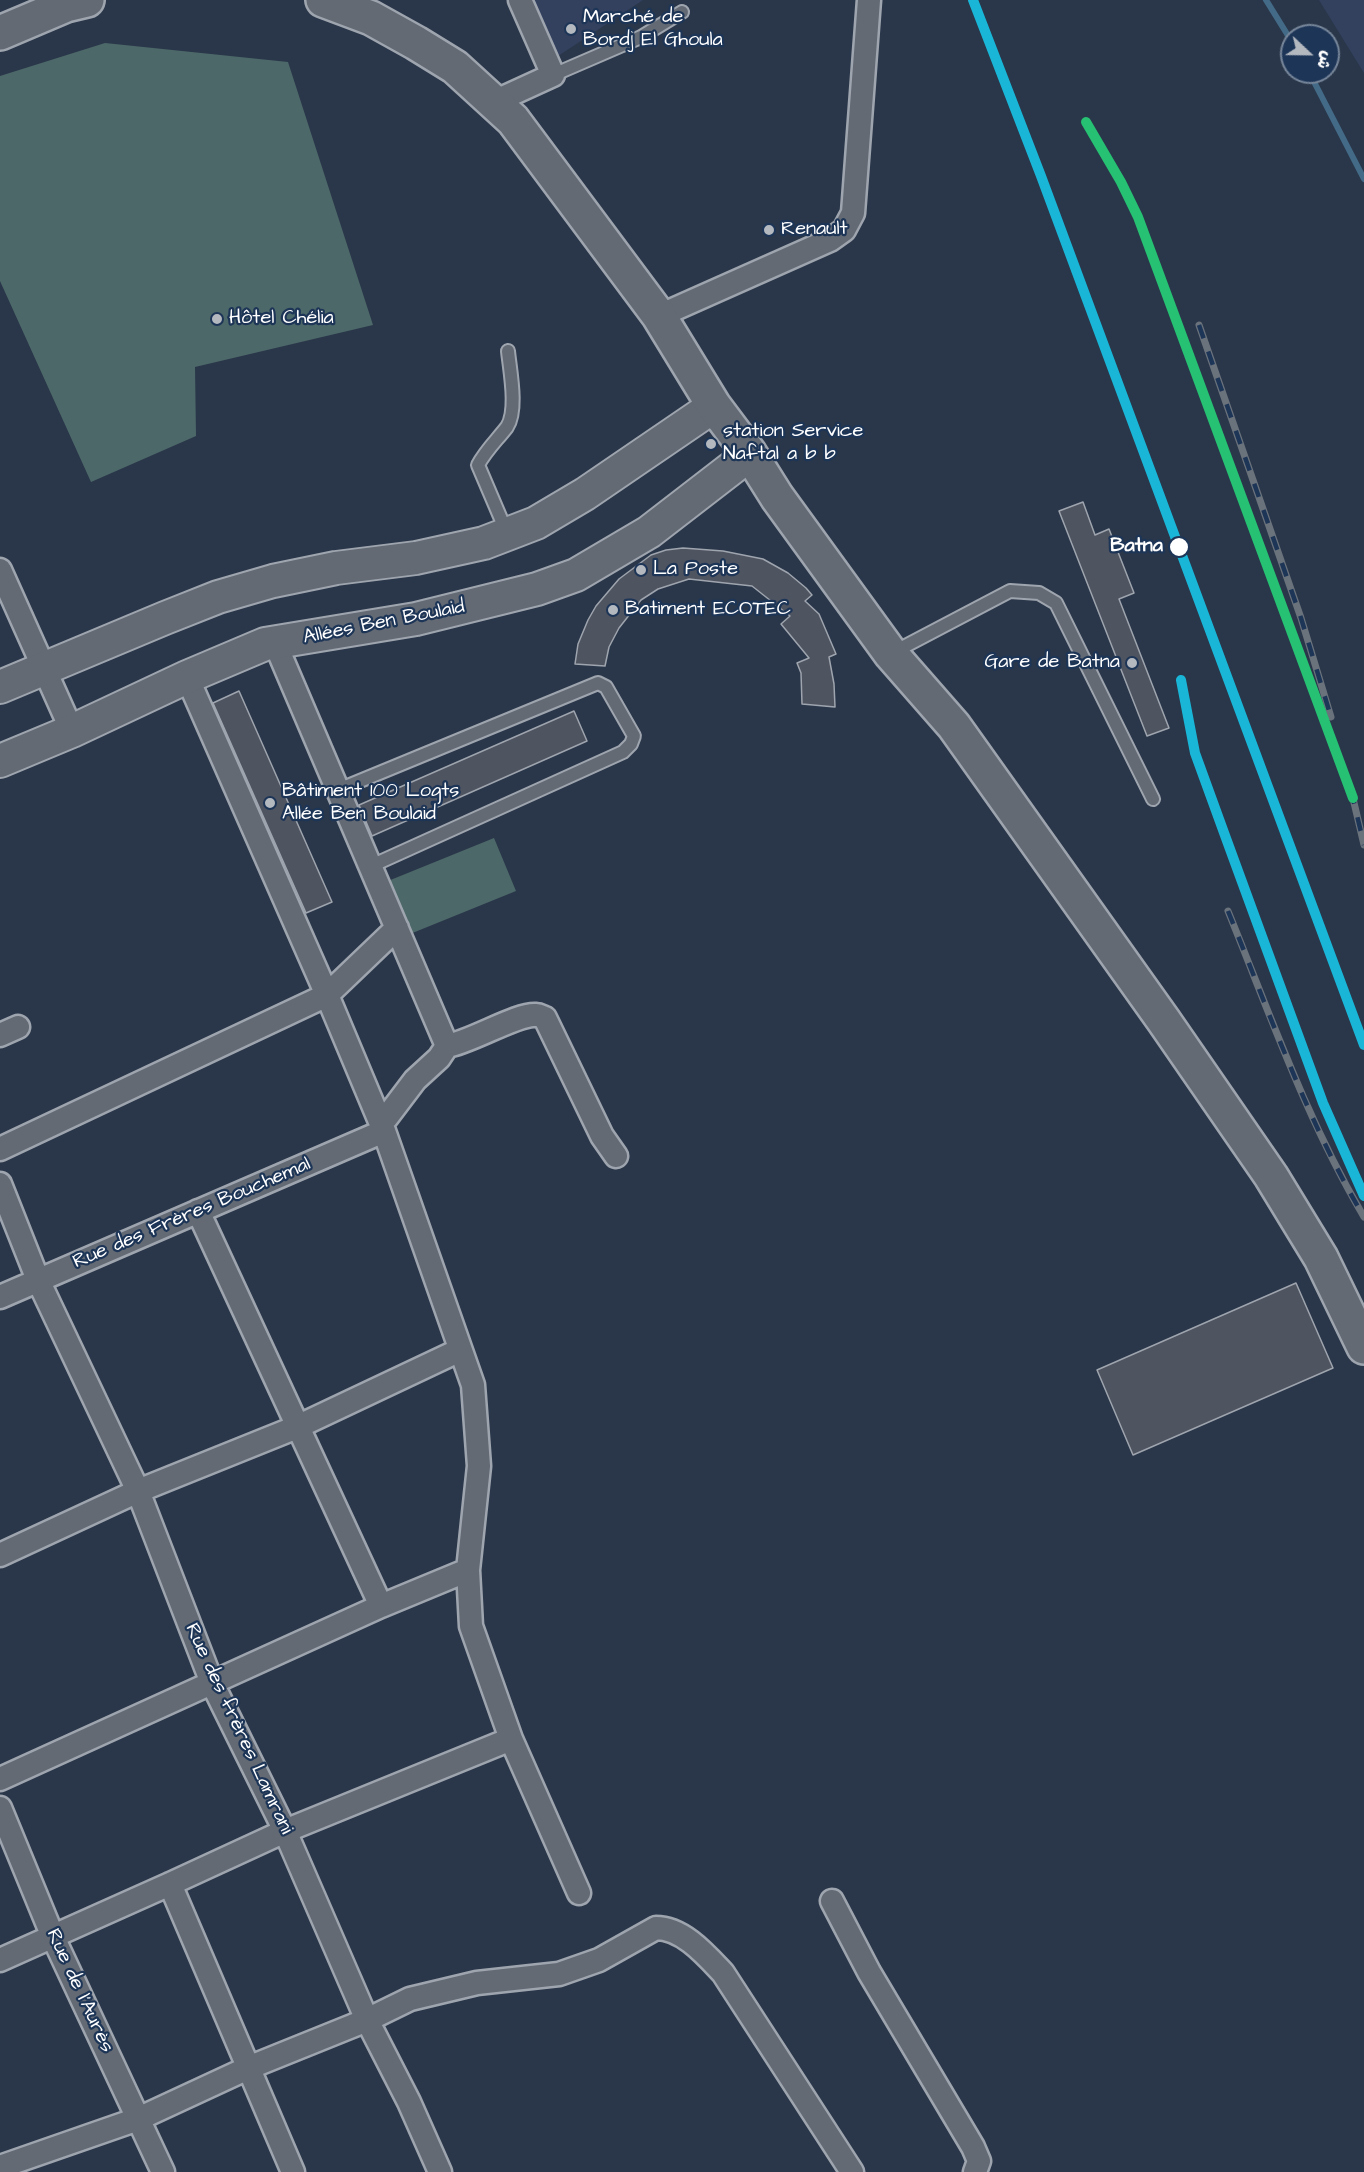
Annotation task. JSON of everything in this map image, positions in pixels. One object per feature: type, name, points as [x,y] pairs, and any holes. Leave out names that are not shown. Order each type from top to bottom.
[{"type":"main road","points":[[0,33],[66,5],[87,0]]},
{"type":"main road","points":[[323,0],[371,18],[416,43],[455,68],[513,120],[659,316],[714,406],[750,454],[777,497],[891,654],[954,726],[1164,1021],[1264,1166],[1321,1258],[1364,1347]]},
{"type":"main road","points":[[0,687],[218,597],[336,568],[427,555],[484,543],[536,523],[585,494],[714,406]]},
{"type":"main road","name":"Allées Ben Boulaid","points":[[0,761],[265,644],[416,619],[537,589],[576,574],[649,532],[750,454]]},
{"type":"street","points":[[494,102],[553,75],[520,0]]},
{"type":"street","points":[[659,316],[831,240],[848,225],[853,213],[869,0]]},
{"type":"street","points":[[0,570],[72,731]]},
{"type":"street","points":[[275,643],[447,1046],[524,1017],[536,1015],[546,1018],[602,1136],[616,1156]]},
{"type":"street","points":[[187,677],[386,1124],[473,1385],[478,1466],[468,1570],[471,1626],[512,1739],[579,1893]]},
{"type":"street","points":[[0,1149],[327,995],[397,927]]},
{"type":"street","name":"Rue des Frères Bouchemal","points":[[0,1297],[198,1211],[386,1124],[415,1080],[439,1059],[447,1046]]},
{"type":"street","name":"Rue des frères Lamrani","points":[[0,1184],[38,1280],[138,1491],[212,1683],[285,1831],[367,2020],[409,2102],[440,2172]]},
{"type":"street","points":[[198,1211],[381,1606]]},
{"type":"street","points":[[0,1556],[138,1491],[297,1427],[460,1350]]},
{"type":"street","points":[[0,1779],[381,1606],[468,1570]]},
{"type":"street","points":[[0,1960],[285,1831],[512,1739]]},
{"type":"street","name":"Rue de l'Aurès","points":[[0,1808],[53,1937],[163,2172]]},
{"type":"street","points":[[170,1884],[293,2172]]},
{"type":"street","points":[[832,1901],[870,1972],[973,2147],[979,2161],[975,2172]]},
{"type":"street","points":[[0,2167],[138,2119],[248,2068],[410,2000],[466,1986],[559,1974],[598,1960],[656,1928],[672,1930],[708,1957],[723,1973],[852,2172]]},
{"type":"lane","points":[[553,75],[641,37],[682,12]]},
{"type":"lane","points":[[508,351],[513,398],[508,425],[485,452],[478,465],[508,534]]},
{"type":"lane","points":[[891,654],[1010,591],[1039,593],[1056,603],[1153,799]]},
{"type":"lane","points":[[338,790],[598,683],[606,687],[634,736],[631,744],[623,752],[370,866]]},
{"type":"shaded area","name":"Marché de Bordj El Ghoula","points":[[530,0],[643,0],[555,58]]},
{"type":"shaded area","points":[[1319,0],[1364,0],[1364,73],[1340,34],[1340,24],[1334,24]]},
{"type":"green space","points":[[105,43],[288,62],[373,325],[195,367],[196,436],[91,482],[0,281],[0,76]]},
{"type":"green space","points":[[494,838],[516,891],[410,934],[388,881]]},
{"type":"building","name":"Gare de Batna","points":[[1083,502],[1095,535],[1109,529],[1134,593],[1119,599],[1169,728],[1147,736],[1059,511]]},
{"type":"building","points":[[683,548],[723,551],[763,559],[788,573],[806,588],[812,595],[805,601],[819,614],[836,654],[829,657],[835,707],[802,704],[801,673],[797,663],[809,658],[781,624],[790,616],[752,586],[689,579],[658,589],[641,600],[619,628],[609,647],[605,666],[575,664],[578,644],[588,620],[596,606],[619,579],[651,555]]},
{"type":"building","name":"Bâtiment 100 Logts Allée Ben Boulaid","points":[[239,691],[332,902],[306,913],[213,703]]},
{"type":"building","name":"Bâtiment 100 Logts Allée Ben Boulaid","points":[[574,711],[587,741],[372,836],[359,805]]},
{"type":"building","points":[[1296,1283],[1333,1368],[1133,1455],[1097,1370]]},
{"type":"waterway","points":[[1266,0],[1281,24]]},
{"type":"waterway","points":[[1315,84],[1364,179]]},
{"type":"railway","points":[[1086,122],[1121,182],[1138,217],[1353,798]]},
{"type":"railway","points":[[1199,325],[1301,618],[1331,717]]},
{"type":"railway","points":[[1181,680],[1195,753],[1323,1103],[1364,1196]]},
{"type":"railway","points":[[1351,790],[1364,845]]},
{"type":"railway","points":[[1228,911],[1307,1105],[1364,1217]]},
{"type":"transit line","points":[[973,0],[1041,176],[1364,1045]]},
{"type":"transit line","points":[[1086,122],[1121,182],[1138,217],[1353,798]]},
{"type":"transit line","points":[[1181,680],[1195,753],[1323,1103],[1364,1196]]},
{"type":"place","name":"Marché de Bordj El Ghoula","points":[[571,29]]},
{"type":"place","name":"Renault","points":[[769,230]]},
{"type":"place","name":"Hôtel Chélia","points":[[217,319]]},
{"type":"place","name":"station Service Naftal a b b","points":[[711,444]]},
{"type":"place","name":"Batna","points":[[1179,547]]},
{"type":"place","name":"La Poste","points":[[641,570]]},
{"type":"place","name":"Batiment ECOTEC","points":[[613,610]]},
{"type":"place","name":"Gare de Batna","points":[[1132,663]]},
{"type":"place","name":"Bâtiment 100 Logts Allée Ben Boulaid","points":[[270,803]]}]
